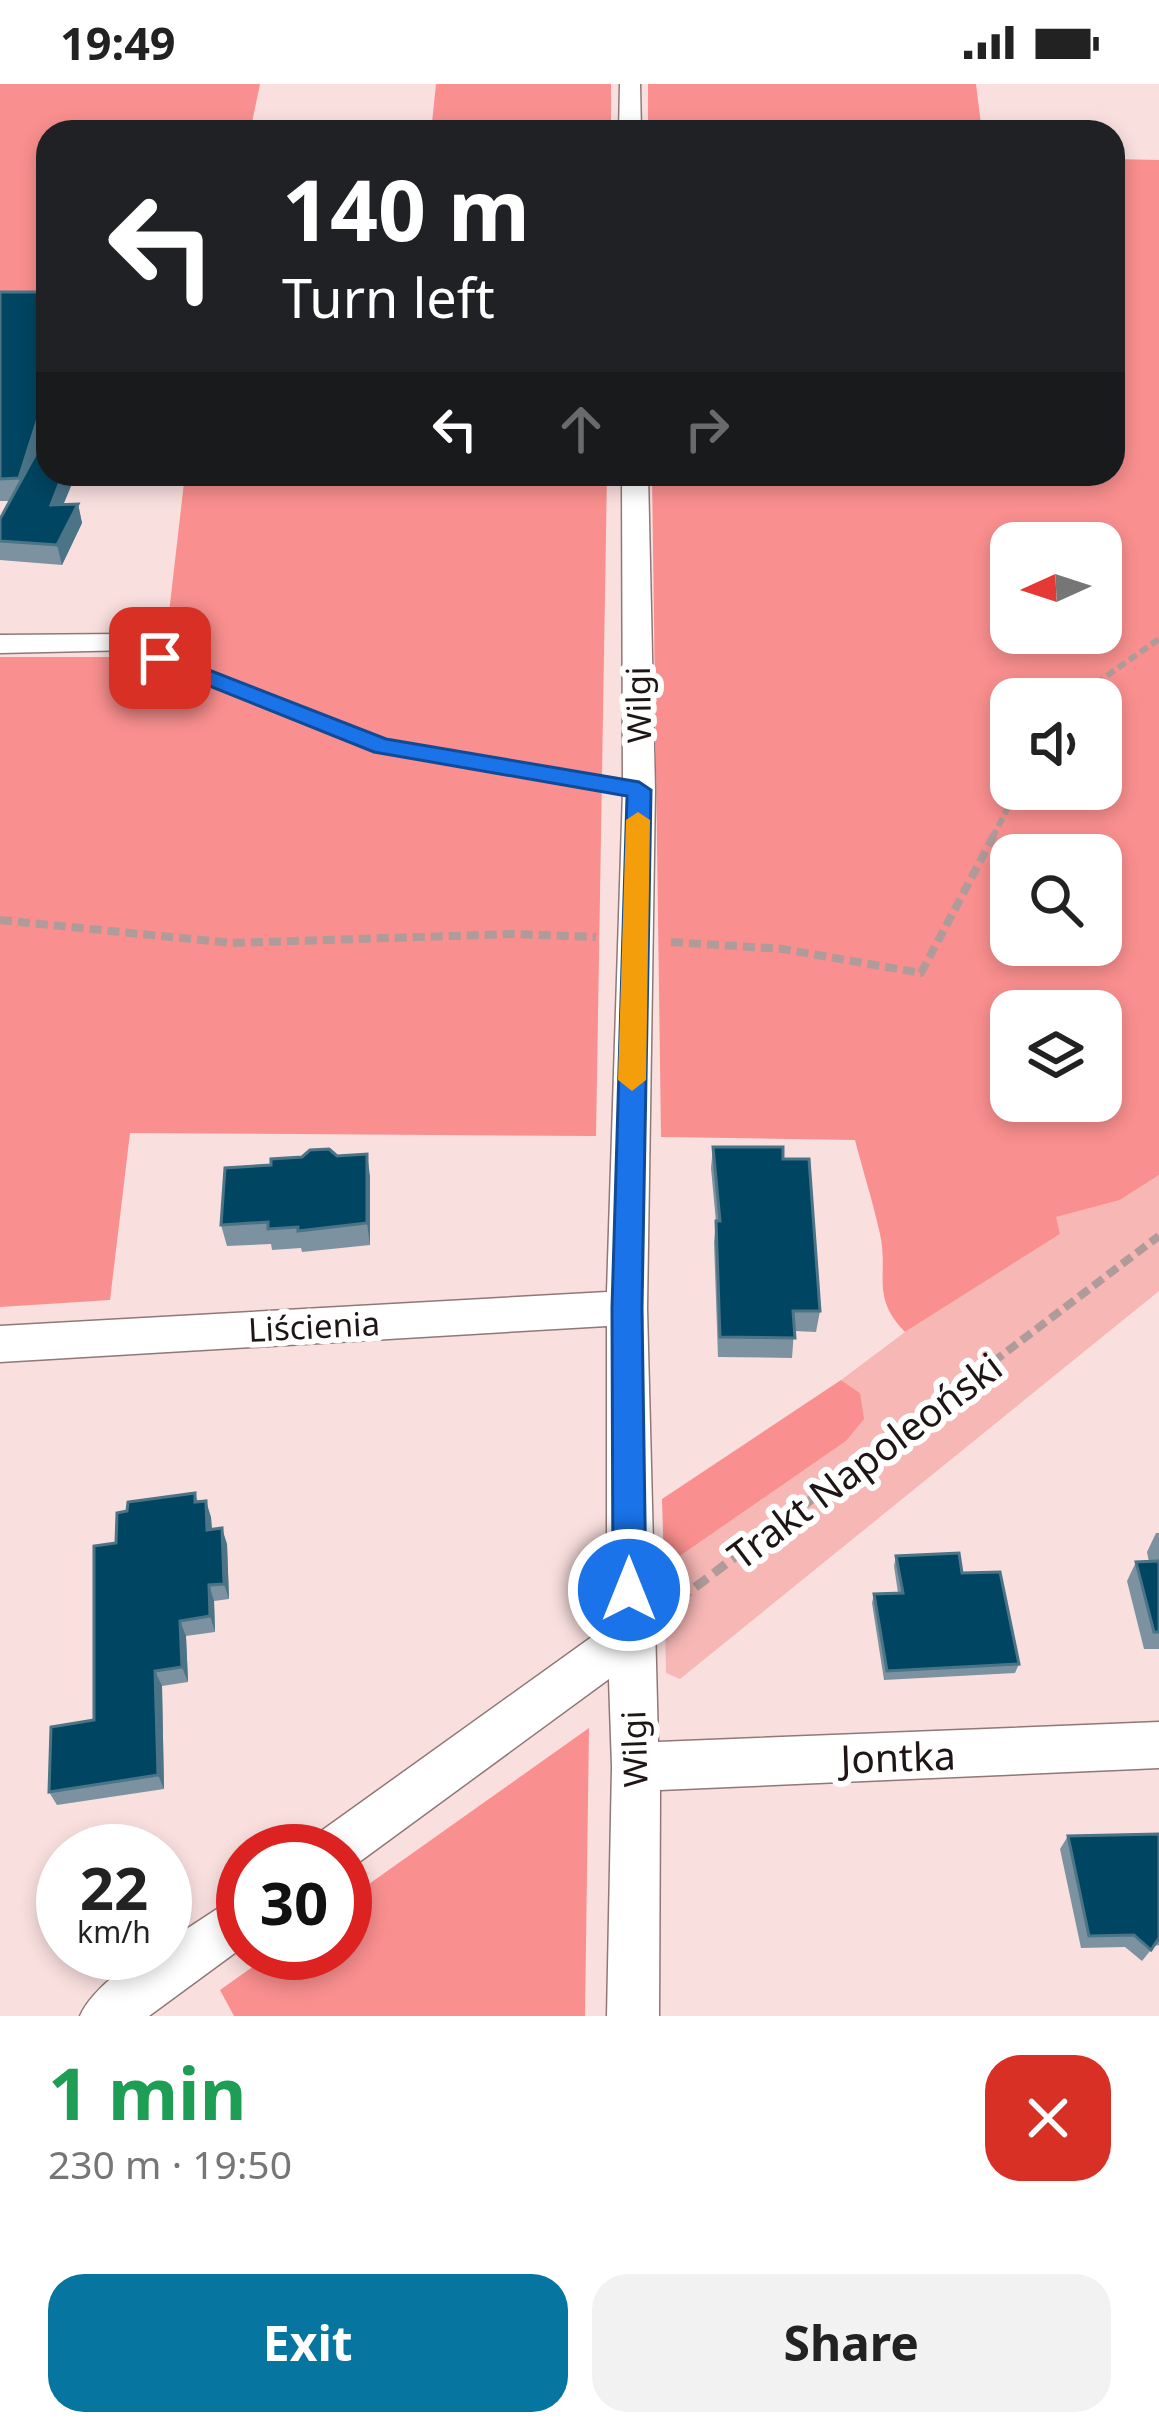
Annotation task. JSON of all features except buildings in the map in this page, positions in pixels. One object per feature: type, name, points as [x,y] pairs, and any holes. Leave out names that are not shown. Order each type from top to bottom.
[{"type":"street","points":[[630,84],[630,120]]},
{"type":"street","name":"Wilgi","points":[[633,2016],[636,1767],[627,1308],[639,790],[635,486]]},
{"type":"street","points":[[0,644],[124,643]]},
{"type":"street","name":"Liścienia","points":[[0,1344],[627,1308]]},
{"type":"street","points":[[371,1824],[630,1637]]},
{"type":"street","name":"Jontka","points":[[636,1767],[1159,1745]]},
{"type":"street","points":[[106,2016],[216,1937]]},
{"type":"lane","points":[[124,643],[382,746],[639,790]]},
{"type":"path","points":[[1104,678],[1159,639]]},
{"type":"path","points":[[0,920],[85,932],[263,944],[465,935],[635,940],[783,950],[921,974],[1007,810]]},
{"type":"path","name":"Trakt Napoleoński","points":[[630,1637],[1159,1236]]},
{"type":"shaded area","points":[[0,84],[260,84],[252,120],[36,120],[36,302],[0,303]]},
{"type":"shaded area","points":[[436,84],[611,84],[611,120],[432,120]]},
{"type":"shaded area","points":[[648,84],[976,84],[980,120],[648,120]]},
{"type":"shaded area","points":[[1125,159],[1159,160],[1159,1175],[1120,1200],[1056,1217],[1060,1234],[905,1332],[884,1296],[880,1234],[855,1140],[661,1137],[652,486],[1125,486]]},
{"type":"shaded area","points":[[184,486],[607,486],[596,1136],[130,1133],[110,1300],[0,1307],[0,657],[158,657],[167,630]]},
{"type":"shaded area","points":[[1159,1175],[1159,1291],[680,1679],[666,1673],[664,1567],[846,1441],[860,1393],[841,1380],[905,1332],[1060,1234],[1055,1217],[1120,1200]]},
{"type":"shaded area","points":[[841,1380],[860,1393],[864,1419],[846,1441],[664,1567],[662,1499]]},
{"type":"shaded area","points":[[589,1728],[585,2016],[234,2016],[220,1990],[234,1980],[372,1980],[372,1882]]},
{"type":"slow traffic","points":[[632,1080],[638,820]]},
{"type":"route","points":[[160,658],[382,746],[639,790],[627,1308],[629,1590]]}]
